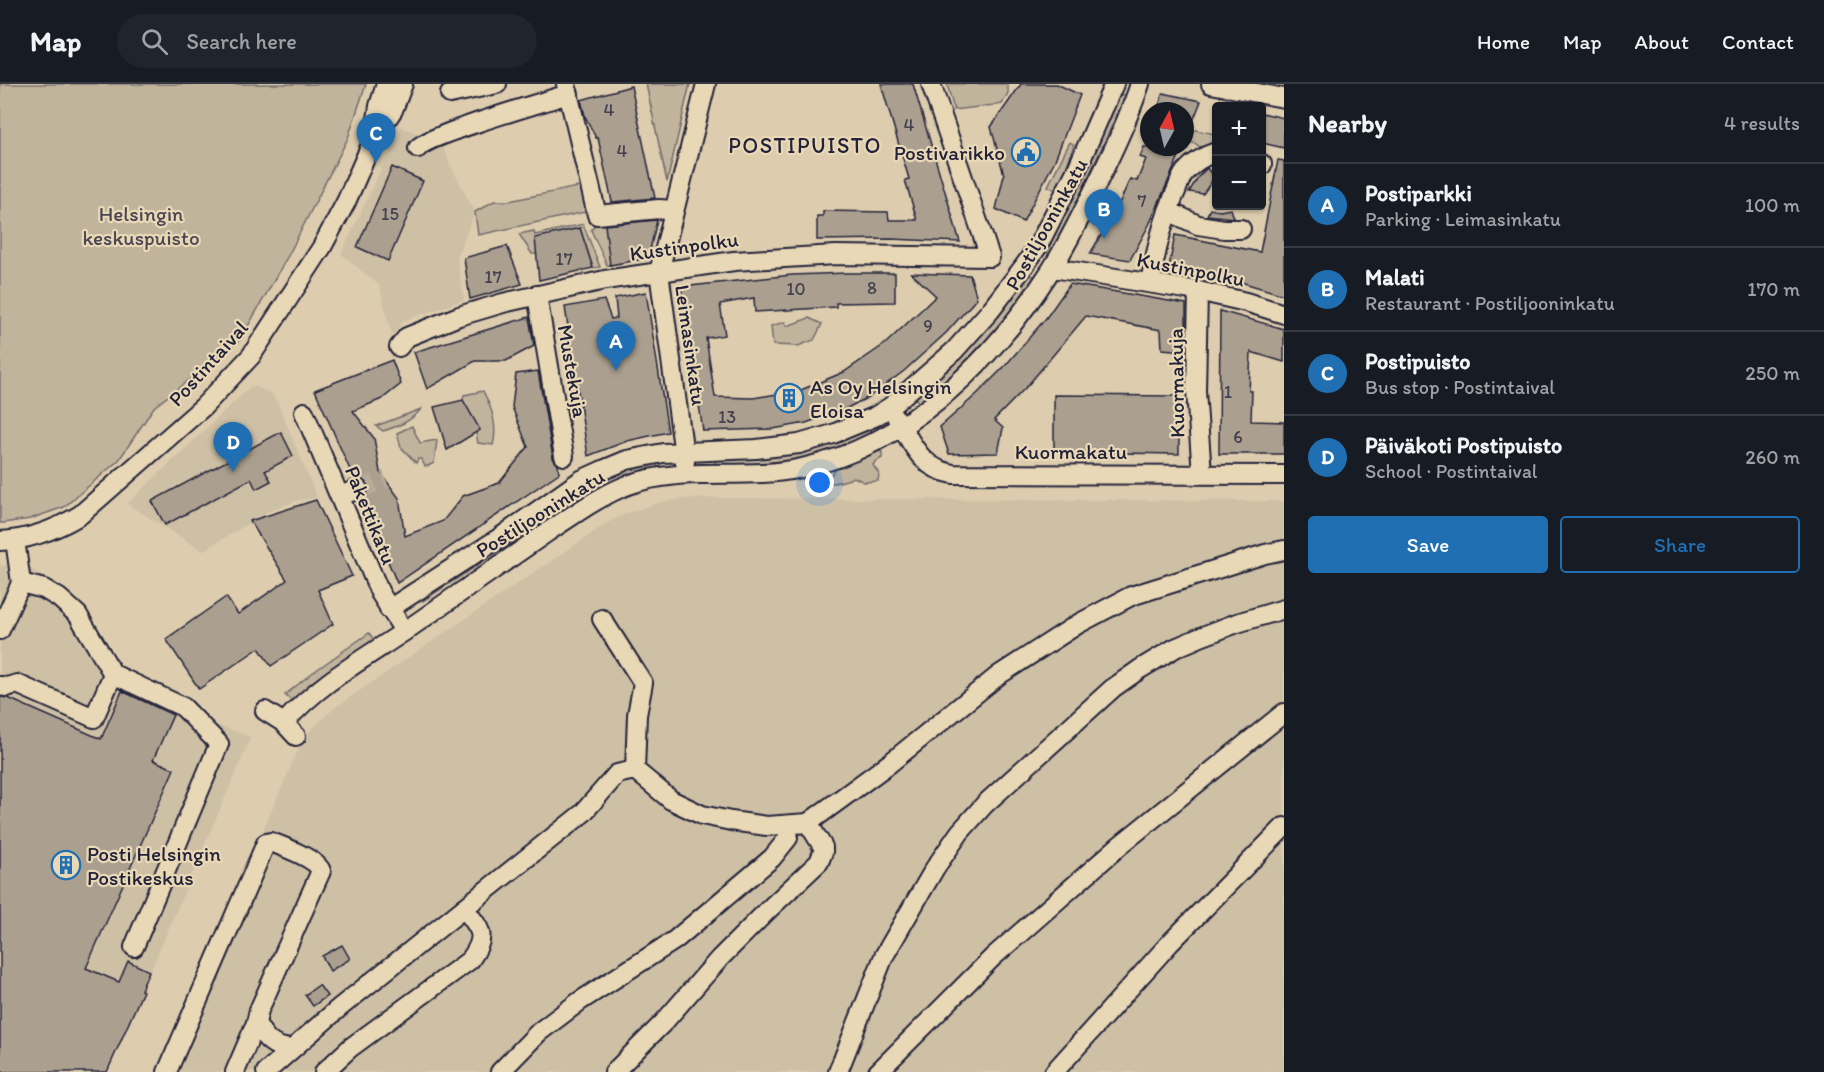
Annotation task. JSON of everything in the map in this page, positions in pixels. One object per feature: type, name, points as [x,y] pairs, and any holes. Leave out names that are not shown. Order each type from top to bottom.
[{"type":"street","name":"Postintaival","points":[[374,138],[379,106],[386,84]]},
{"type":"street","name":"Postintaival","points":[[8,541],[57,529],[80,515],[203,407],[251,356],[322,247],[346,201],[374,138],[393,110],[403,84]]},
{"type":"street","points":[[450,94],[497,84]]},
{"type":"street","name":"Leimasinkatu","points":[[686,474],[659,272],[705,84]]},
{"type":"street","name":"Kustinpolku","points":[[399,347],[407,337],[432,326],[503,303],[605,280],[734,261],[836,255],[990,257],[931,84]]},
{"type":"street","name":"Postiljooninkatu","points":[[389,609],[499,538],[581,480],[627,460],[653,454],[684,451],[756,449],[799,444],[861,423],[890,407],[954,351],[990,311],[1025,265],[1038,246],[1077,169],[1114,84]]},
{"type":"street","name":"Postiljooninkatu","points":[[265,711],[290,730],[297,707],[339,673],[607,494],[637,483],[686,474],[768,473],[801,469],[863,449],[903,427],[962,380],[1029,303],[1053,268],[1105,168],[1140,84]]},
{"type":"street","points":[[1211,84],[1284,98]]},
{"type":"street","points":[[418,148],[421,144],[442,135],[567,89],[597,215],[659,209],[674,210]]},
{"type":"street","points":[[1150,284],[1159,238],[1184,173],[1204,156],[1212,153]]},
{"type":"street","points":[[1168,211],[1198,225],[1241,229]]},
{"type":"street","name":"Kustinpolku","points":[[1053,268],[1198,291],[1284,314]]},
{"type":"street","name":"Kuormakuja","points":[[1198,291],[1196,391],[1202,474]]},
{"type":"street","name":"Mustekuja","points":[[537,295],[564,456]]},
{"type":"street","name":"Kuormakatu","points":[[890,407],[909,441],[925,462],[953,474],[1284,475]]},
{"type":"street","name":"Pakettikatu","points":[[304,412],[380,593],[404,631]]},
{"type":"street","points":[[340,496],[358,489]]},
{"type":"street","points":[[0,630],[21,583],[8,541]]},
{"type":"street","points":[[635,770],[671,800],[702,815],[749,824],[788,826],[808,823],[890,763],[999,675],[1078,624],[1131,596],[1284,550]]},
{"type":"street","points":[[21,583],[44,589],[59,598],[78,615],[113,675],[183,707],[219,744],[134,947]]},
{"type":"street","points":[[838,1072],[884,956],[901,925],[935,868],[960,832],[986,804],[1113,688],[1140,669],[1175,648],[1203,636],[1284,609]]},
{"type":"street","points":[[602,619],[643,683],[637,715],[635,770]]},
{"type":"street","points":[[0,686],[7,687],[17,684],[94,718],[113,675]]},
{"type":"street","points":[[878,1072],[993,957],[1102,860],[1284,713]]},
{"type":"street","points":[[266,1072],[339,1008],[583,813],[617,774],[635,770]]},
{"type":"street","points":[[614,1072],[664,1022],[720,958],[819,862],[824,852],[823,847],[808,823]]},
{"type":"street","points":[[501,1072],[539,1032],[580,1001],[675,940],[772,858],[788,838],[788,826]]},
{"type":"street","points":[[1054,1072],[1170,943],[1284,828]]},
{"type":"street","points":[[167,1072],[266,843],[271,842],[318,864],[321,871],[259,1010],[256,1023],[235,1072]]},
{"type":"street","points":[[324,1072],[350,1047],[470,960],[480,946],[481,933],[464,908]]},
{"type":"street","points":[[256,1023],[266,1039],[274,1046],[290,1049]]},
{"type":"shaded area","points":[[401,127],[441,142],[475,212],[457,258],[464,300],[403,321],[392,336],[379,285],[341,254]]},
{"type":"shaded area","points":[[252,385],[272,394],[279,406],[317,497],[299,500],[267,512],[203,551],[127,504]]},
{"type":"shaded area","points":[[711,498],[1284,501],[1284,1072],[157,1072],[299,748],[308,733],[334,708],[607,523],[624,514],[661,502]]},
{"type":"shaded area","points":[[25,565],[68,592],[76,600],[89,615],[120,670],[154,687],[184,697],[201,715],[215,724],[251,737],[107,1072],[0,1072],[0,566]]},
{"type":"green space","name":"Helsingin keskuspuisto","points":[[0,84],[366,84],[348,138],[289,254],[240,340],[154,407],[119,460],[64,507],[30,519],[3,523],[0,523]]},
{"type":"green space","points":[[646,84],[690,84],[667,182]]},
{"type":"green space","points":[[947,84],[1008,84],[1008,93],[1002,104],[954,110]]},
{"type":"green space","points":[[1117,94],[1126,95],[1064,229],[1051,254],[1042,252]]},
{"type":"green space","points":[[1194,130],[1212,133],[1212,146],[1201,148],[1194,143]]},
{"type":"green space","points":[[1070,142],[1074,145],[1058,191],[1048,186]]},
{"type":"green space","points":[[582,186],[590,211],[478,235],[475,212],[494,201],[509,201]]},
{"type":"green space","points":[[605,218],[611,265],[607,265],[591,230],[600,219]]},
{"type":"green space","points":[[583,224],[600,267],[593,268],[580,228],[537,254],[532,254],[519,234],[534,231],[535,235]]},
{"type":"green space","points":[[1028,276],[1036,276],[1010,313],[957,370],[919,403],[914,397],[977,338]]},
{"type":"green space","points":[[809,318],[822,324],[814,340],[798,346],[773,345],[771,326],[785,322],[787,326]]},
{"type":"green space","points":[[483,391],[493,418],[495,431],[493,445],[478,443],[476,433],[480,430],[463,400],[464,395]]},
{"type":"green space","points":[[421,409],[408,420],[394,427],[383,431],[376,426]]},
{"type":"green space","points":[[412,426],[420,443],[437,440],[434,463],[428,466],[425,466],[421,459],[418,459],[416,463],[401,447],[397,433]]},
{"type":"green space","points":[[868,427],[872,433],[815,455],[756,464],[715,465],[715,458],[769,457],[794,452]]},
{"type":"green space","points":[[880,451],[882,458],[873,465],[879,474],[878,481],[864,482],[854,477],[828,484],[803,481],[803,477],[824,472],[831,475],[836,469]]},
{"type":"green space","points":[[657,461],[658,469],[606,486],[584,497],[423,601],[421,599],[585,487],[629,468]]},
{"type":"green space","points":[[369,633],[374,640],[314,681],[292,701],[285,695],[312,673]]},
{"type":"building","points":[[881,84],[913,84],[960,242],[890,239],[817,240],[817,216],[823,216],[823,211],[888,212],[889,220],[917,220],[905,180],[909,179]]},
{"type":"building","name":"Postivarikko","points":[[1021,84],[1057,84],[1080,95],[1055,160],[1023,222],[996,209],[1004,175],[991,127]]},
{"type":"building","points":[[631,86],[655,198],[612,202],[598,138],[585,116],[581,100]]},
{"type":"building","points":[[1163,93],[1201,101],[1194,119],[1194,102],[1160,102]]},
{"type":"building","points":[[1266,114],[1284,118],[1284,148],[1266,144]]},
{"type":"building","points":[[1179,156],[1149,225],[1130,260],[1090,254],[1118,206],[1130,179],[1137,181],[1146,159],[1140,157]]},
{"type":"building","points":[[1278,160],[1284,161],[1284,295],[1244,283],[1169,267],[1175,235],[1260,252]]},
{"type":"building","points":[[392,167],[423,181],[388,261],[357,247]]},
{"type":"building","points":[[1207,168],[1212,175],[1212,181],[1203,194],[1189,192]]},
{"type":"building","points":[[1210,209],[1231,210],[1234,218],[1207,215]]},
{"type":"building","points":[[657,220],[648,258],[610,265],[605,225]]},
{"type":"building","points":[[580,228],[593,268],[539,280],[535,238]]},
{"type":"building","points":[[507,246],[522,284],[470,299],[464,258]]},
{"type":"building","points":[[895,273],[895,302],[836,303],[836,307],[755,312],[754,298],[720,304],[725,335],[706,338],[715,397],[753,398],[801,390],[844,372],[885,344],[936,296],[911,273],[970,275],[977,298],[946,333],[904,371],[869,397],[845,409],[806,423],[773,429],[703,431],[681,287],[792,275]]},
{"type":"building","points":[[1070,284],[1186,304],[1186,351],[1162,349],[1161,330],[1086,316],[1028,385],[994,420],[1003,428],[998,453],[949,454],[940,427],[1005,366],[1046,318]]},
{"type":"building","points":[[646,292],[668,432],[627,441],[588,456],[565,307],[604,300],[611,319],[617,318],[615,298]]},
{"type":"building","points":[[1220,311],[1284,329],[1284,362],[1251,352],[1249,391],[1252,391],[1251,421],[1284,422],[1284,454],[1219,454]]},
{"type":"building","points":[[529,317],[534,346],[506,361],[475,361],[427,389],[414,352]]},
{"type":"building","points":[[392,360],[401,384],[382,399],[353,411],[374,438],[380,472],[399,498],[405,536],[443,521],[463,496],[499,483],[528,447],[512,407],[516,374],[538,371],[553,458],[558,465],[559,473],[397,583],[362,499],[369,491],[368,484],[360,478],[354,479],[315,390]]},
{"type":"building","points":[[1054,395],[1179,396],[1179,454],[1054,452]]},
{"type":"building","points":[[463,400],[480,430],[447,450],[434,407]]},
{"type":"building","points":[[281,432],[293,456],[265,471],[271,481],[256,489],[251,479],[165,525],[152,501]]},
{"type":"building","points":[[316,500],[352,576],[318,590],[333,624],[271,666],[259,648],[199,689],[166,639],[226,597],[238,614],[287,580],[250,521]]},
{"type":"building","name":"Posti Helsingin Postikeskus","points":[[122,691],[173,715],[153,760],[174,769],[86,968],[119,982],[128,961],[149,971],[141,990],[143,991],[107,1072],[0,1072],[0,697],[8,698],[101,739]]},
{"type":"building","points":[[342,945],[350,959],[330,971],[322,956]]},
{"type":"building","points":[[319,985],[327,996],[313,1006],[305,995]]},
{"type":"tunnel","points":[[358,489],[386,479]]},
{"type":"place","name":"Postivarikko","points":[[1026,152]]},
{"type":"place","name":"Postipuisto","points":[[376,163]]},
{"type":"place","name":"Malati","points":[[1104,239]]},
{"type":"place","name":"Postiparkki","points":[[616,371]]},
{"type":"place","name":"As Oy Helsingin Eloisa","points":[[789,398]]},
{"type":"place","name":"Päiväkoti Postipuisto","points":[[233,472]]},
{"type":"place","name":"Posti Helsingin Postikeskus","points":[[66,865]]},
{"type":"district","name":"POSTIPUISTO","points":[[805,145]]}]
